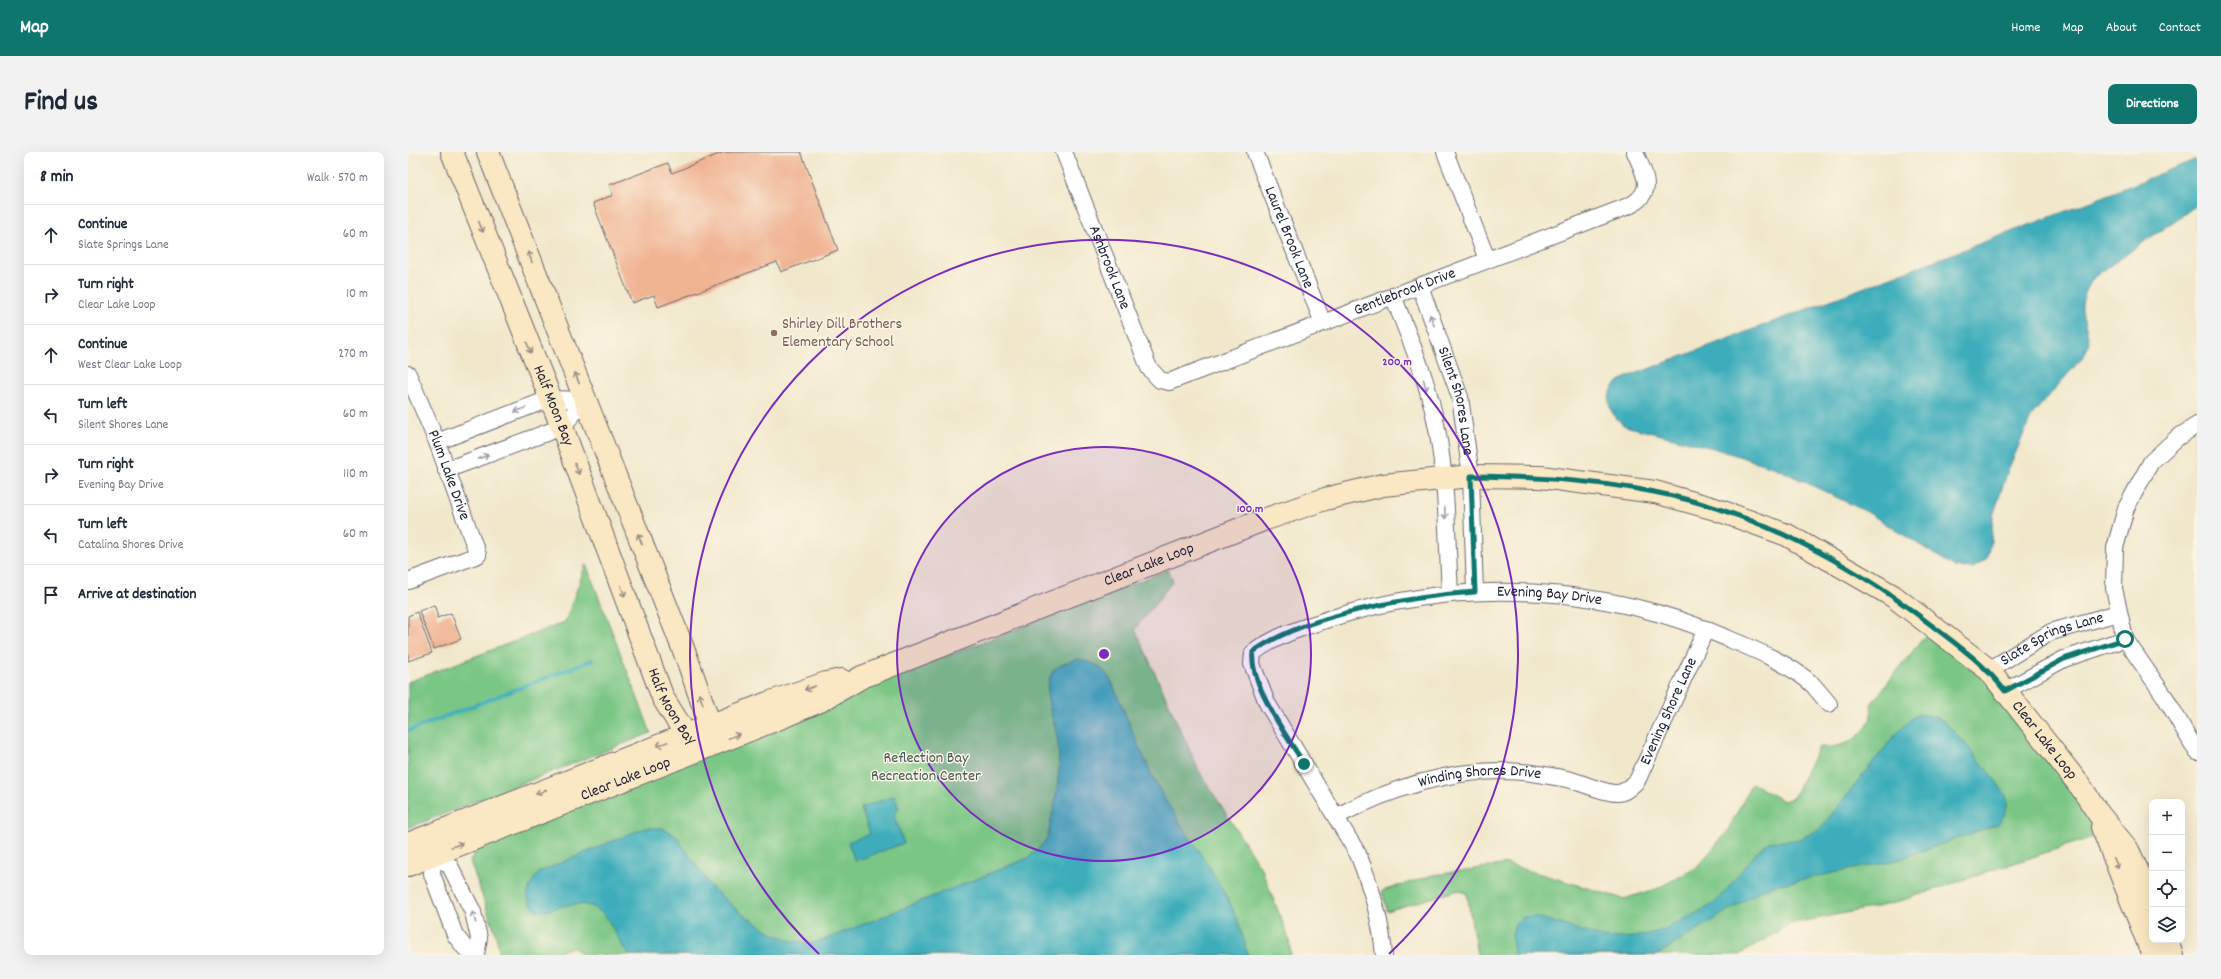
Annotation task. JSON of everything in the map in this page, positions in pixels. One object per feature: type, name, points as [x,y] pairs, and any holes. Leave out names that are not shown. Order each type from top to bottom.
[{"type":"street","name":"Half Moon Bay","points":[[452,152],[549,399],[562,427],[663,698],[694,742]]},
{"type":"street","name":"Half Moon Bay","points":[[488,152],[686,656],[710,725]]},
{"type":"street","name":"Ashbrook Lane","points":[[1064,152],[1149,368],[1160,380]]},
{"type":"street","name":"Laurel Brook Lane","points":[[1255,152],[1322,323]]},
{"type":"street","points":[[1445,152],[1487,259]]},
{"type":"street","name":"Gentlebrook Drive","points":[[1160,380],[1168,382],[1181,378],[1487,259],[1631,205],[1640,199],[1646,191],[1646,180],[1635,152]]},
{"type":"street","points":[[471,202],[503,189]]},
{"type":"street","name":"Silent Shores Lane","points":[[1420,286],[1460,397],[1471,476],[1475,592]]},
{"type":"street","name":"Silent Shores Lane","points":[[1393,296],[1417,356],[1437,429],[1443,479],[1450,594]]},
{"type":"street","name":"Plum Lake Drive","points":[[408,374],[437,442],[478,555],[408,581]]},
{"type":"street","points":[[437,442],[549,399],[585,400]]},
{"type":"street","points":[[446,470],[562,427],[585,400]]},
{"type":"street","points":[[2197,425],[2177,438],[2151,462],[2126,508],[2115,548],[2114,588],[2118,613],[2125,639],[2165,697],[2197,752]]},
{"type":"street","name":"Clear Lake Loop","points":[[408,865],[423,845],[694,742],[820,701],[862,677],[1263,520],[1325,499],[1382,485],[1471,476],[1541,477],[1655,492],[1715,509],[1780,532],[1839,563],[1893,596],[1989,670],[2081,787],[2098,813],[2128,850],[2149,896]]},
{"type":"street","name":"Evening Bay Drive","points":[[1337,816],[1267,703],[1252,664],[1253,652],[1265,644],[1304,627],[1349,613],[1401,601],[1475,592],[1530,592],[1615,602],[1706,629],[1756,651],[1796,673],[1812,685],[1829,704]]},
{"type":"street","name":"Slate Springs Lane","points":[[1989,670],[2051,632],[2118,613]]},
{"type":"street","name":"Evening Shore Lane","points":[[1627,790],[1637,781],[1706,629]]},
{"type":"street","name":"Slate Springs Lane","points":[[2005,691],[2064,659],[2125,639]]},
{"type":"street","name":"Clear Lake Loop","points":[[694,742],[710,725],[826,683],[862,677]]},
{"type":"street","name":"Winding Shores Drive","points":[[1337,816],[1371,798],[1405,786],[1445,776],[1491,771],[1531,773],[1570,780],[1617,794],[1627,790]]},
{"type":"street","name":"Clear Lake Loop","points":[[2098,813],[2105,837],[2153,955]]},
{"type":"street","points":[[1337,816],[1358,854],[1368,879],[1377,909],[1384,955]]},
{"type":"street","points":[[423,845],[450,866],[473,912],[479,938],[475,955],[465,948],[455,935],[432,874],[423,845]]},
{"type":"street","points":[[2168,943],[2172,955]]},
{"type":"green space","points":[[586,564],[651,733],[408,828],[408,682],[565,622]]},
{"type":"green space","name":"Reflection Bay Recreation Center","points":[[1168,570],[1173,581],[1135,629],[1199,771],[1262,870],[1289,939],[1291,955],[583,955],[573,947],[550,955],[500,955],[496,935],[470,861],[478,847],[862,689]]},
{"type":"green space","points":[[1928,632],[1981,677],[2067,781],[2099,835],[1891,904],[1790,924],[1739,955],[1477,955],[1467,894],[1459,890],[1387,911],[1382,891],[1433,875],[1507,864],[1624,899],[1656,889],[1696,868],[1727,832],[1752,783],[1783,801],[1793,798],[1819,747],[1838,746],[1856,738],[1863,731],[1871,714],[1871,704]]},
{"type":"water","points":[[2197,159],[2197,205],[2094,277],[2088,287],[2082,303],[2082,310],[2089,342],[2082,358],[2032,415],[2008,470],[1993,516],[1991,542],[1986,559],[1973,568],[1955,567],[1867,512],[1776,468],[1713,448],[1625,426],[1615,417],[1612,412],[1609,401],[1612,389],[1619,381],[1629,376],[2087,203]]},
{"type":"water","points":[[1078,659],[1089,662],[1101,668],[1111,681],[1145,761],[1158,787],[1210,868],[1233,910],[1247,955],[629,955],[607,918],[592,907],[582,904],[568,905],[538,912],[529,902],[529,888],[539,872],[644,828],[662,828],[676,836],[713,889],[742,914],[774,934],[792,941],[811,943],[829,938],[1028,858],[1047,838],[1057,789],[1059,768],[1058,747],[1057,736],[1049,704],[1049,681],[1054,670],[1064,664]]},
{"type":"water","points":[[1916,714],[1927,715],[1943,721],[1967,746],[1998,784],[2007,799],[2007,806],[2002,819],[1998,824],[1897,860],[1775,885],[1758,892],[1657,955],[1514,955],[1512,935],[1515,924],[1523,917],[1537,917],[1602,937],[1619,938],[1635,937],[1663,930],[1710,906],[1722,895],[1756,853],[1768,842],[1796,840],[1819,830],[1895,735]]},
{"type":"water","points":[[894,796],[899,808],[896,810],[894,816],[904,843],[855,861],[848,842],[870,834],[861,808]]},
{"type":"building","name":"Shirley Dill Brothers Elementary School","points":[[724,152],[801,152],[838,250],[781,272],[777,262],[658,307],[654,295],[632,303],[593,203],[613,195],[609,185],[668,163],[672,173]]},
{"type":"building","points":[[434,605],[437,618],[451,613],[461,639],[434,649],[419,611]]},
{"type":"building","points":[[417,612],[432,653],[408,661],[408,616]]},
{"type":"waterway","points":[[408,731],[592,660]]},
{"type":"place","name":"Shirley Dill Brothers Elementary School","points":[[774,333]]},
{"type":"route","points":[[1304,764],[1267,703],[1252,664],[1253,652],[1265,644],[1304,627],[1349,613],[1401,601],[1475,592],[1471,476],[1541,477],[1590,482],[1655,492],[1715,509],[1787,535],[1839,563],[1893,596],[1989,670],[2005,691],[2064,659],[2125,639]]}]
